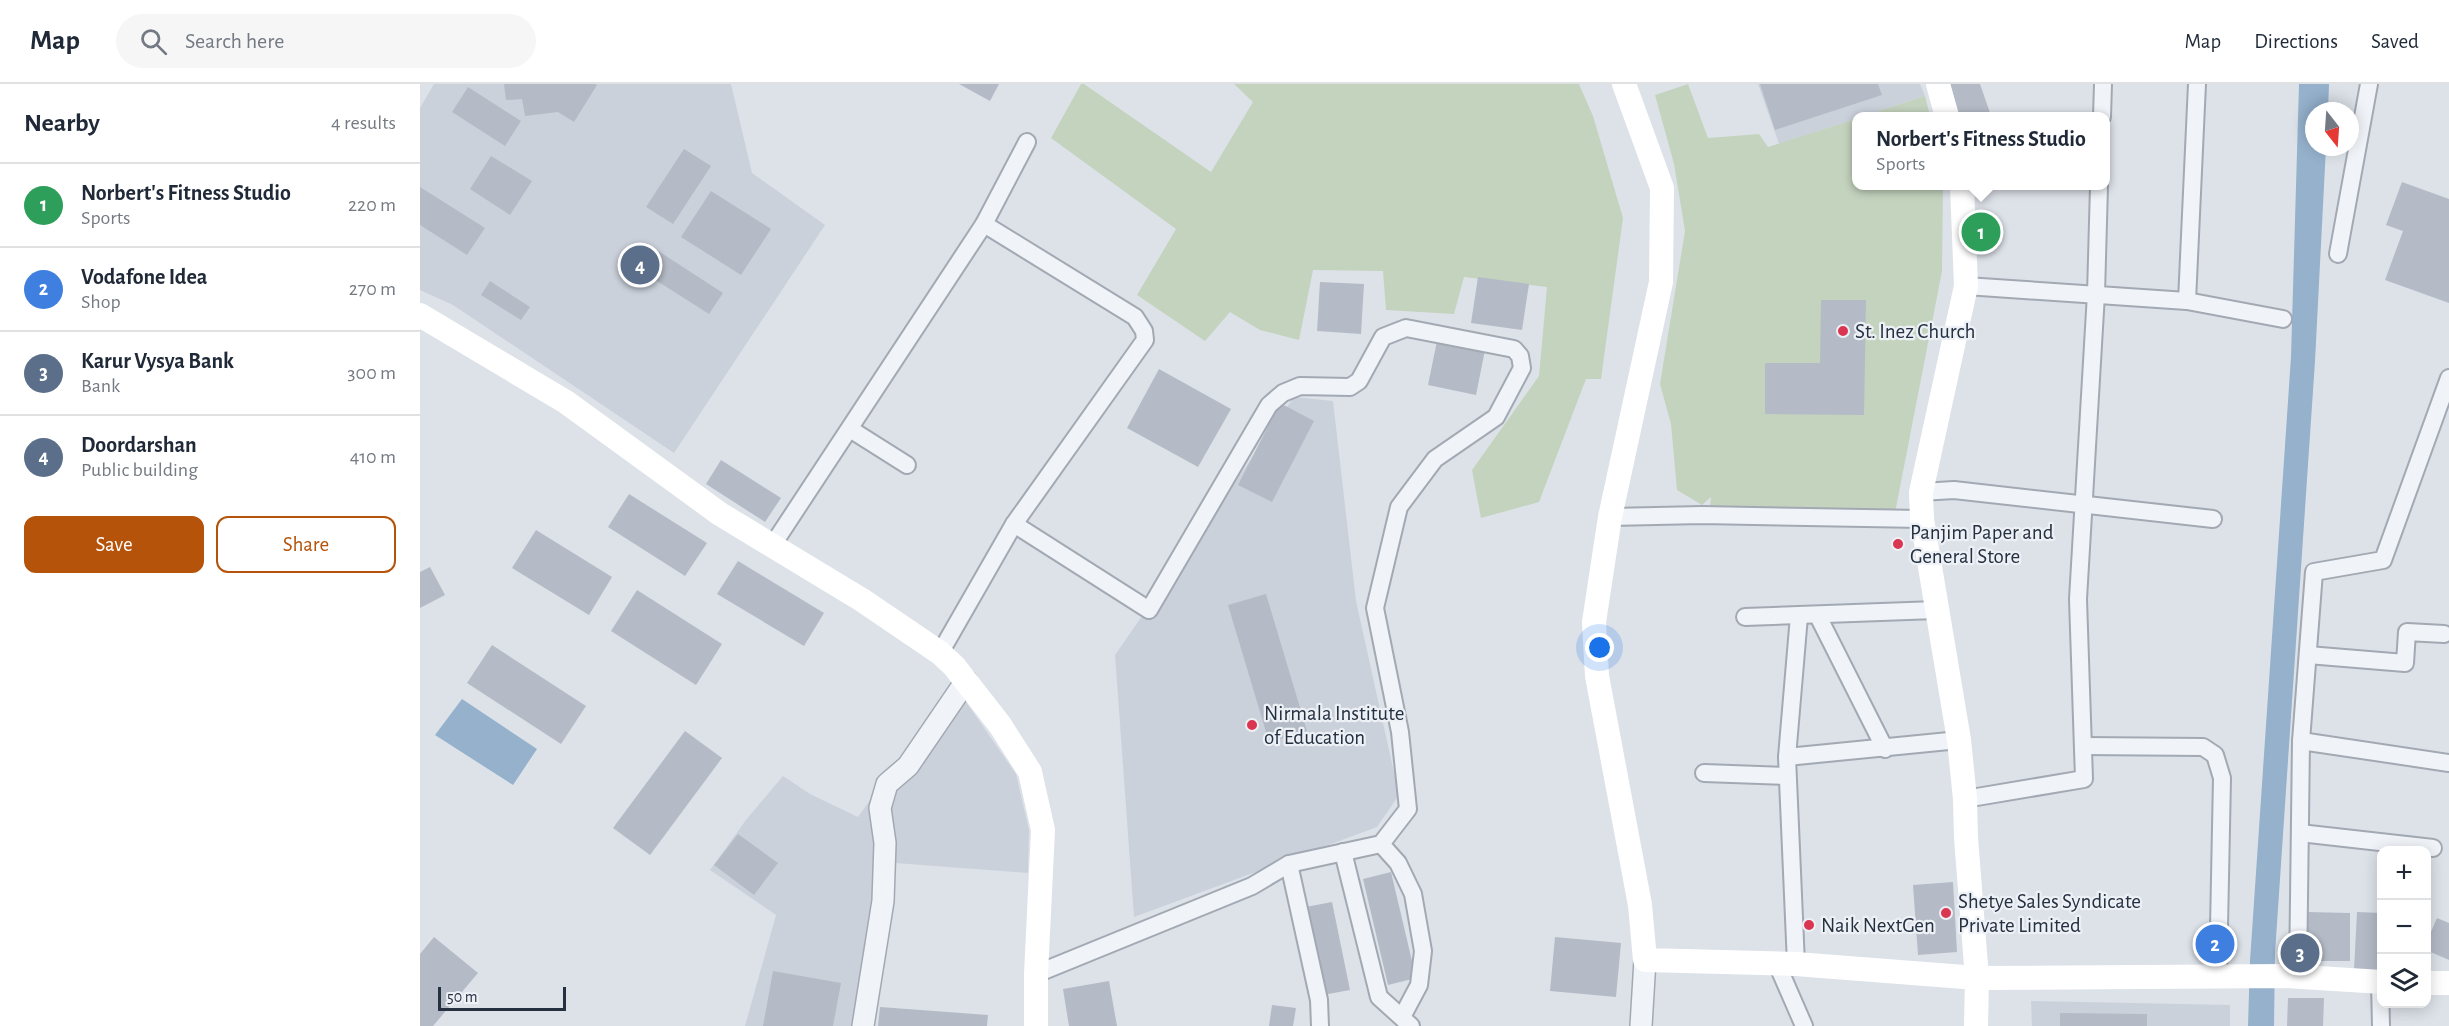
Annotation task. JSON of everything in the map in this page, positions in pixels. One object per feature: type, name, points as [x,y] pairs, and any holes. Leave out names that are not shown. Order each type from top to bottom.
[{"type":"main road","points":[[1624,84],[1662,188],[1661,282],[1610,516],[1594,622],[1597,675],[1640,905],[1645,960],[1786,964],[1977,978],[2292,977],[2377,982]]},
{"type":"main road","points":[[1938,84],[1946,112]]},
{"type":"main road","points":[[1962,190],[1966,286],[1920,492],[1936,610],[1959,740],[1977,978],[1976,1026]]},
{"type":"main road","points":[[420,315],[566,402],[720,514],[862,600],[940,653],[954,666],[1000,725],[1030,772],[1043,830],[1036,974],[1036,1026]]},
{"type":"main road","points":[[2431,983],[2449,983]]},
{"type":"street","points":[[2102,112],[2103,84]]},
{"type":"street","points":[[2187,301],[2197,84]]},
{"type":"street","points":[[2338,254],[2369,84]]},
{"type":"street","points":[[772,546],[984,224],[1027,142]]},
{"type":"street","points":[[1965,799],[2084,780],[2078,598],[2096,294],[2099,190]]},
{"type":"street","points":[[940,653],[1014,524],[1145,340],[1144,331],[1135,316],[984,224]]},
{"type":"street","points":[[1966,286],[2187,301],[2283,320]]},
{"type":"street","points":[[1014,524],[1149,610],[1269,405],[1283,393],[1300,386],[1350,387],[1359,381],[1383,337],[1406,328],[1514,349],[1520,356],[1522,368],[1496,417],[1435,459],[1399,507],[1375,608],[1400,732],[1408,809],[1381,844],[1289,864],[1251,886],[1036,974]]},
{"type":"street","points":[[2292,977],[2300,833],[2301,741],[2314,572],[2383,560],[2449,378]]},
{"type":"street","points":[[850,429],[907,465]]},
{"type":"street","points":[[1920,492],[1954,490],[2213,519]]},
{"type":"street","points":[[1610,516],[1702,515],[1922,519]]},
{"type":"street","points":[[1745,617],[1936,610]]},
{"type":"street","points":[[1799,616],[1787,757],[1786,964],[1804,1026]]},
{"type":"street","points":[[1818,616],[1885,749]]},
{"type":"street","points":[[2308,655],[2405,663],[2407,632],[2444,634]]},
{"type":"street","points":[[863,1026],[883,901],[885,843],[880,808],[887,784],[908,766],[966,681]]},
{"type":"street","points":[[1787,757],[1959,740]]},
{"type":"street","points":[[2301,741],[2449,763]]},
{"type":"street","points":[[2083,746],[2203,747],[2215,755],[2222,778],[2226,977]]},
{"type":"street","points":[[1704,773],[1787,776]]},
{"type":"street","points":[[2300,833],[2433,848]]},
{"type":"street","points":[[1343,852],[1379,997],[1407,1022],[1419,986],[1423,951],[1413,894],[1398,863],[1381,844]]},
{"type":"street","points":[[1289,864],[1319,1000],[1320,1026]]},
{"type":"street","points":[[1641,1026],[1645,960]]},
{"type":"street","points":[[2381,1008],[2381,1026]]},
{"type":"shaded area","points":[[434,84],[731,84],[752,173],[825,225],[674,453],[453,305],[420,290],[420,108]]},
{"type":"shaded area","points":[[1758,84],[1920,84],[1925,96],[1875,112],[1852,112],[1852,120],[1779,144]]},
{"type":"shaded area","name":"Nirmala Institute of Education","points":[[1294,397],[1333,401],[1356,601],[1399,795],[1377,827],[1134,917],[1115,655]]},
{"type":"shaded area","points":[[950,687],[964,699],[1016,774],[1029,830],[1028,873],[882,862],[856,1026],[745,1026],[776,915],[710,870],[746,820],[783,776],[810,794],[858,817]]},
{"type":"shaded area","points":[[2031,1001],[2230,1005],[2230,1026],[2032,1026]]},
{"type":"green space","points":[[1081,84],[1211,172],[1253,102],[1234,84],[1579,84],[1593,116],[1623,218],[1601,379],[1586,379],[1539,502],[1481,518],[1472,470],[1539,376],[1547,287],[1464,277],[1454,314],[1386,310],[1383,271],[1313,270],[1299,340],[1260,330],[1230,312],[1205,341],[1137,295],[1176,229],[1051,138]]},
{"type":"green space","points":[[1688,84],[1708,138],[1759,134],[1768,147],[1852,120],[1852,190],[1943,190],[1942,271],[1895,513],[1710,507],[1711,497],[1702,505],[1677,490],[1671,424],[1660,384],[1685,231],[1674,164],[1655,95]]},
{"type":"green space","points":[[1925,96],[1929,112],[1875,112]]},
{"type":"water","points":[[2299,84],[2329,84],[2328,102],[2305,102],[2305,156],[2326,156],[2315,361],[2275,953],[2274,1026],[2248,1026],[2250,961],[2291,357]]},
{"type":"water","points":[[462,699],[537,749],[513,785],[435,735]]},
{"type":"building","points":[[504,84],[597,85],[574,122],[558,112],[525,116],[522,99],[506,100]]},
{"type":"building","points":[[959,84],[999,84],[990,101]]},
{"type":"building","points":[[1760,84],[1878,84],[1882,95],[1775,130]]},
{"type":"building","points":[[1950,84],[1980,84],[1990,112],[1958,112]]},
{"type":"building","points":[[468,87],[521,121],[505,146],[452,112]]},
{"type":"building","points":[[684,149],[711,166],[673,224],[646,207]]},
{"type":"building","points":[[491,156],[532,181],[510,215],[470,189]]},
{"type":"building","points":[[2402,182],[2449,199],[2449,303],[2385,280],[2403,231],[2386,225]]},
{"type":"building","points":[[420,187],[485,228],[467,255],[420,225]]},
{"type":"building","points":[[711,191],[771,229],[741,275],[681,237]]},
{"type":"building","points":[[646,243],[723,293],[709,314],[632,265]]},
{"type":"building","points":[[1478,277],[1529,284],[1522,330],[1471,323]]},
{"type":"building","points":[[490,281],[530,307],[521,320],[481,295]]},
{"type":"building","points":[[1320,282],[1364,284],[1361,334],[1317,331]]},
{"type":"building","name":"St. Inez Church","points":[[1821,300],[1866,300],[1864,415],[1765,414],[1765,363],[1820,363]]},
{"type":"building","points":[[1437,341],[1485,350],[1476,395],[1428,385]]},
{"type":"building","points":[[1159,369],[1231,409],[1198,467],[1127,428]]},
{"type":"building","points":[[1280,403],[1314,421],[1272,502],[1238,485]]},
{"type":"building","points":[[721,460],[781,498],[765,522],[706,484]]},
{"type":"building","points":[[629,494],[707,543],[685,576],[608,527]]},
{"type":"building","points":[[536,530],[612,577],[589,615],[512,568]]},
{"type":"building","points":[[738,561],[824,613],[804,646],[717,594]]},
{"type":"building","points":[[430,567],[445,595],[420,608],[420,572]]},
{"type":"building","points":[[637,590],[722,644],[696,685],[611,631]]},
{"type":"building","points":[[1266,594],[1307,731],[1269,742],[1228,605]]},
{"type":"building","points":[[492,645],[586,706],[561,744],[467,683]]},
{"type":"building","points":[[685,731],[722,758],[650,855],[613,828]]},
{"type":"building","points":[[738,834],[778,863],[754,895],[714,865]]},
{"type":"building","points":[[1391,872],[1416,978],[1388,985],[1363,879]]},
{"type":"building","points":[[1953,882],[1957,952],[1918,955],[1913,885]]},
{"type":"building","points":[[1332,902],[1350,990],[1323,995],[1306,907]]},
{"type":"building","points":[[2307,912],[2350,913],[2350,961],[2307,961]]},
{"type":"building","points":[[2357,912],[2377,913],[2377,972],[2354,970]]},
{"type":"building","points":[[2437,918],[2449,923],[2449,960],[2431,952],[2431,932]]},
{"type":"building","points":[[434,937],[478,973],[433,1026],[420,1026],[420,954]]},
{"type":"building","points":[[1555,937],[1621,943],[1616,997],[1550,991]]},
{"type":"building","points":[[773,971],[841,983],[833,1026],[763,1026]]},
{"type":"building","points":[[1109,981],[1117,1026],[1069,1026],[1063,989]]},
{"type":"building","points":[[2288,998],[2324,998],[2323,1026],[2287,1026]]},
{"type":"building","points":[[1272,1005],[1296,1008],[1293,1026],[1269,1026]]},
{"type":"building","points":[[880,1007],[988,1015],[987,1026],[878,1026]]},
{"type":"building","points":[[2060,1013],[2147,1014],[2147,1026],[2060,1026]]},
{"type":"place","name":"Norbert's Fitness Studio","points":[[1981,232]]},
{"type":"place","name":"Doordarshan","points":[[640,265]]},
{"type":"place","name":"St. Inez Church","points":[[1843,331]]},
{"type":"place","name":"Panjim Paper and General Store","points":[[1898,544]]},
{"type":"place","name":"Nirmala Institute of Education","points":[[1252,725]]},
{"type":"place","name":"Shetye Sales Syndicate Private Limited","points":[[1946,913]]},
{"type":"place","name":"Naik NextGen","points":[[1809,925]]},
{"type":"place","name":"Vodafone Idea","points":[[2215,944]]},
{"type":"place","name":"Karur Vysya Bank","points":[[2300,953]]}]
